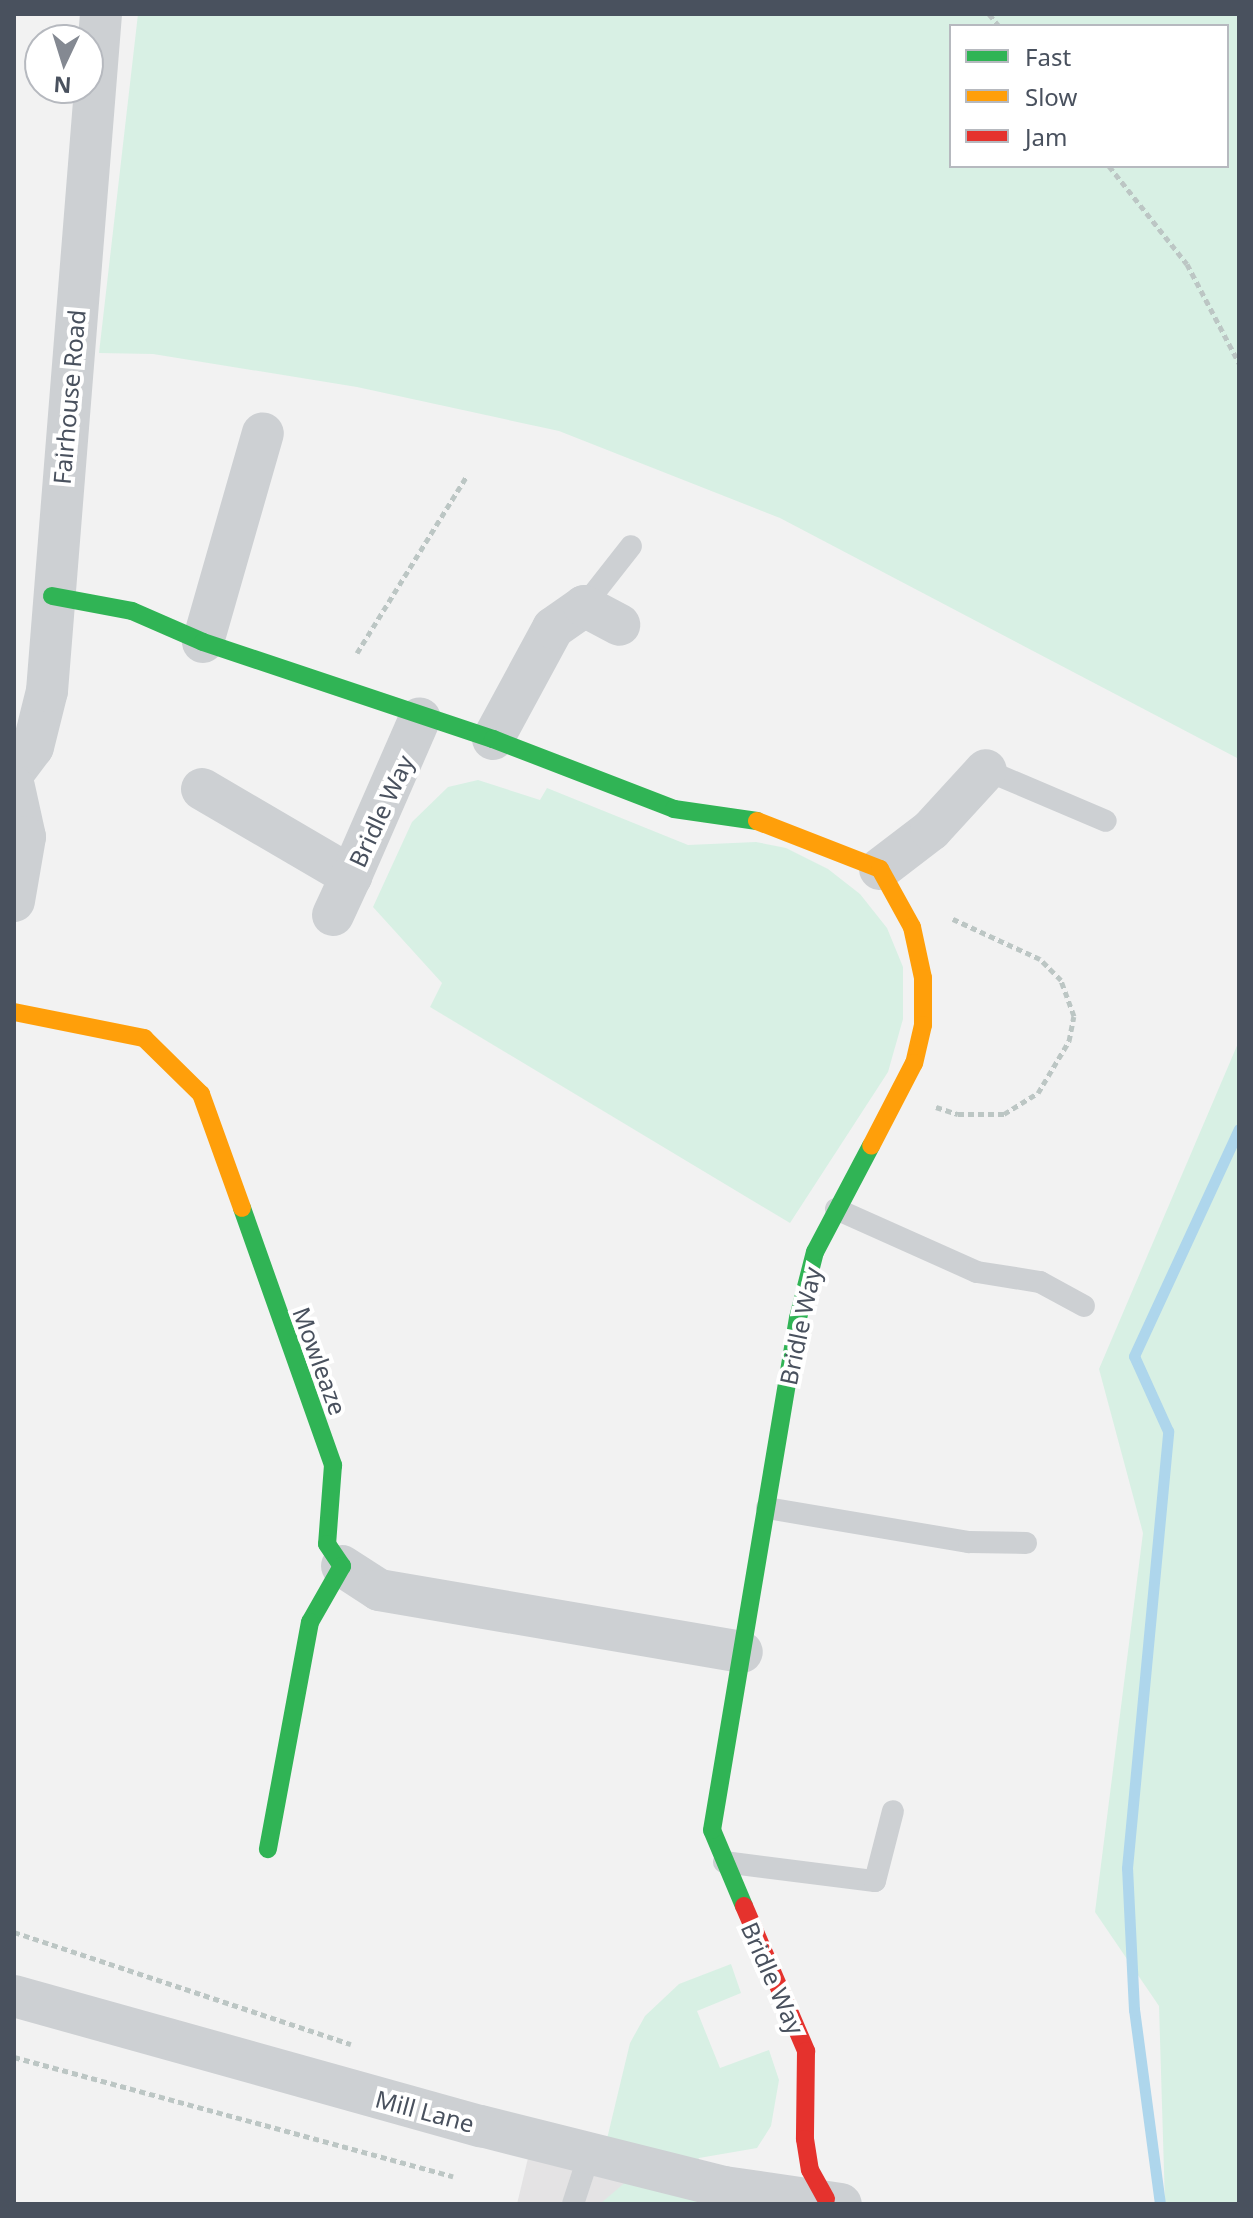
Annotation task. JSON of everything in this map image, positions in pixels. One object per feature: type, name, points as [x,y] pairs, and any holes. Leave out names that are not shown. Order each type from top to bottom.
[{"type":"street","name":"Fairhouse Road","points":[[14,772],[33,747],[47,691],[52,596],[101,14]]},
{"type":"street","points":[[203,642],[263,433]]},
{"type":"street","points":[[52,596],[132,611],[203,642],[420,718],[493,739],[674,809],[715,819],[750,819],[806,836],[880,869],[931,830],[986,770]]},
{"type":"street","points":[[493,739],[553,628],[602,615]]},
{"type":"street","name":"Bridle Way","points":[[202,789],[351,876],[420,718]]},
{"type":"street","points":[[14,787],[25,837],[14,901]]},
{"type":"street","name":"Bridle Way","points":[[834,2201],[810,2170],[805,2139],[806,2051],[712,1830],[798,1318],[815,1252],[899,1096],[914,1063],[923,1025],[923,978],[906,917],[880,869]]},
{"type":"street","points":[[333,915],[351,876]]},
{"type":"street","name":"Mowleaze","points":[[14,1012],[144,1038],[201,1094],[333,1465],[327,1544],[342,1566]]},
{"type":"street","points":[[268,1849],[310,1622],[342,1566],[379,1590],[742,1652]]},
{"type":"street","name":"Mill Lane","points":[[14,1996],[724,2187],[834,2201]]},
{"type":"lane","points":[[602,615],[631,546]]},
{"type":"lane","points":[[986,770],[1106,821]]},
{"type":"lane","points":[[836,1209],[977,1272],[1040,1282],[1084,1306]]},
{"type":"lane","points":[[767,1508],[969,1542],[1026,1543]]},
{"type":"lane","points":[[724,1862],[875,1881],[893,1811]]},
{"type":"lane","points":[[573,2204],[590,2152]]},
{"type":"path","points":[[1111,168],[1187,264],[1239,363]]},
{"type":"path","points":[[335,688],[466,477]]},
{"type":"path","points":[[899,1096],[958,1114],[1004,1114],[1038,1093],[1069,1041],[1074,1016],[1061,980],[1040,959],[938,912],[906,917]]},
{"type":"path","points":[[14,2057],[453,2176]]},
{"type":"shaded area","points":[[528,2158],[735,2204],[517,2204]]},
{"type":"green space","points":[[138,14],[1239,14],[1239,759],[780,518],[559,431],[357,387],[153,354],[99,353]]},
{"type":"green space","points":[[478,780],[540,800],[547,788],[688,845],[756,842],[786,848],[828,869],[860,894],[887,928],[903,967],[903,1019],[888,1072],[790,1223],[430,1007],[442,983],[373,907],[412,822],[448,787]]},
{"type":"green space","points":[[1239,1041],[1239,2204],[1165,2204],[1159,2006],[1095,1912],[1143,1533],[1099,1369]]},
{"type":"green space","points":[[731,1964],[741,1993],[697,2011],[720,2068],[769,2050],[779,2080],[771,2126],[757,2148],[699,2158],[694,2169],[606,2143],[630,2043],[645,2016],[679,1984]]},
{"type":"green space","points":[[628,2180],[729,2204],[600,2204]]},
{"type":"waterway","points":[[1160,2204],[1134,2010],[1127,1868],[1168,1431],[1134,1356],[1239,1129]]},
{"type":"traffic: fast","points":[[52,596],[132,611],[203,642],[493,739],[674,809],[757,821]]},
{"type":"traffic: fast","points":[[744,1906],[712,1830],[798,1318],[815,1252],[871,1146]]},
{"type":"traffic: fast","points":[[242,1208],[333,1465],[327,1544],[342,1566],[310,1622],[268,1849]]},
{"type":"traffic: slow","points":[[757,821],[880,869],[912,927],[923,978],[923,1025],[914,1063],[871,1146]]},
{"type":"traffic: slow","points":[[14,1012],[144,1038],[201,1094],[242,1208]]},
{"type":"traffic: jam","points":[[744,1906],[806,2051],[805,2139],[810,2170],[826,2199]]}]
